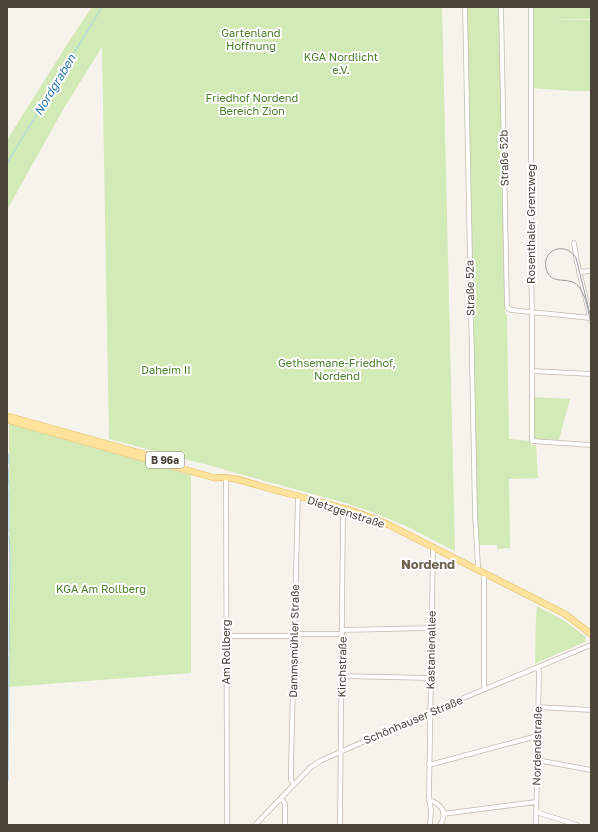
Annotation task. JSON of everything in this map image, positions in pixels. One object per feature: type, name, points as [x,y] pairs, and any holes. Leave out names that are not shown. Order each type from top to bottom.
[{"type":"main road","name":"Dietzgenstraße","points":[[7,416],[215,478],[242,481],[343,509],[384,523],[565,614],[591,634]]},
{"type":"main road","name":"Dietzgenstraße","points":[[7,420],[109,446]]},
{"type":"street","name":"Straße 52a","points":[[465,7],[475,514],[478,566],[476,569]]},
{"type":"street","name":"Straße 52b","points":[[501,7],[507,306],[511,310],[532,312]]},
{"type":"street","name":"Rosenthaler Grenzweg","points":[[531,7],[532,441],[591,445]]},
{"type":"street","points":[[532,312],[591,319],[579,272],[574,243]]},
{"type":"street","points":[[579,272],[591,271]]},
{"type":"street","points":[[532,371],[591,374]]},
{"type":"street","name":"Am Rollberg","points":[[223,478],[227,636],[227,825]]},
{"type":"street","name":"Dammsmühler Straße","points":[[294,784],[291,780],[291,765],[298,496]]},
{"type":"street","name":"Kirchstraße","points":[[340,825],[343,509]]},
{"type":"street","name":"Kastanienallee","points":[[430,825],[431,810],[429,800],[429,765],[433,547]]},
{"type":"street","points":[[485,689],[484,578],[486,574]]},
{"type":"street","points":[[227,636],[294,636],[298,634],[432,628]]},
{"type":"street","name":"Schönhauser Straße","points":[[255,825],[315,763],[430,712],[591,645]]},
{"type":"street","name":"Nordendstraße","points":[[536,825],[539,671],[537,668]]},
{"type":"street","points":[[342,676],[430,678]]},
{"type":"street","points":[[538,707],[591,710]]},
{"type":"street","points":[[429,765],[537,736]]},
{"type":"street","points":[[537,760],[591,770]]},
{"type":"street","points":[[281,798],[285,804],[285,825]]},
{"type":"street","points":[[429,800],[439,804],[442,809],[443,814],[440,825]]},
{"type":"street","points":[[443,814],[536,802]]},
{"type":"street","points":[[536,812],[576,825]]},
{"type":"green space","points":[[92,7],[442,7],[455,551],[402,524],[349,504],[109,439],[102,47],[64,108],[7,210],[7,140]]},
{"type":"green space","points":[[465,7],[499,7],[509,439],[530,441],[530,445],[536,445],[538,478],[509,479],[510,548],[497,549],[497,545],[478,545],[476,514]]},
{"type":"green space","points":[[532,7],[591,7],[591,19],[549,19],[591,20],[591,91],[531,88]]},
{"type":"green space","points":[[532,397],[570,399],[559,440],[533,439]]},
{"type":"green space","name":"KGA Am Rollberg","points":[[9,424],[191,475],[191,673],[9,687]]},
{"type":"green space","points":[[537,606],[565,621],[586,637],[585,642],[535,664]]},
{"type":"waterway","name":"Nordgraben","points":[[7,163],[102,7]]},
{"type":"waterway","points":[[7,451],[9,464]]},
{"type":"waterway","points":[[8,466],[9,487]]},
{"type":"waterway","points":[[9,489],[9,533]]},
{"type":"waterway","points":[[9,535],[10,554]]},
{"type":"waterway","points":[[9,653],[10,555]]},
{"type":"waterway","points":[[7,782],[9,655]]},
{"type":"tram line","points":[[591,318],[576,258],[567,250],[561,249],[551,252],[546,261],[548,274],[551,277],[570,281],[578,286],[585,299],[591,324]]},
{"type":"district","name":"Nordend","points":[[428,564]]},
{"type":"park label","name":"Gartenland Hoffnung","points":[[251,39]]},
{"type":"park label","name":"KGA Nordlicht e.V.","points":[[341,63]]},
{"type":"park label","name":"Friedhof Nordend Bereich Zion","points":[[252,104]]},
{"type":"park label","name":"Gethsemane-Friedhof, Nordend","points":[[337,369]]},
{"type":"park label","name":"Daheim II","points":[[166,370]]}]
